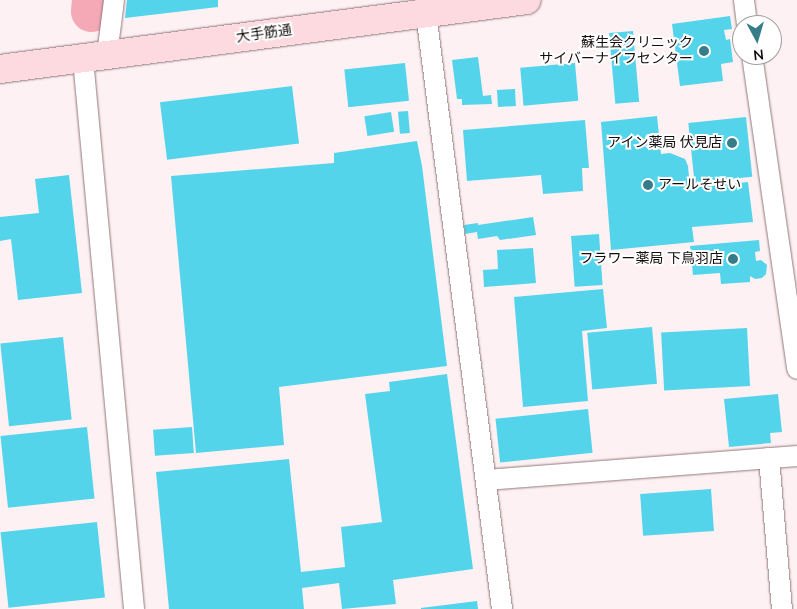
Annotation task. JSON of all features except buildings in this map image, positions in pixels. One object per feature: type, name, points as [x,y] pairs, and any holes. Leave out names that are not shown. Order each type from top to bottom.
[{"type":"main road","name":"大手筋通","points":[[0,69],[527,0]]},
{"type":"street","points":[[114,0],[95,57],[134,609]]},
{"type":"street","points":[[744,0],[746,15]]},
{"type":"street","points":[[426,13],[502,609]]},
{"type":"street","points":[[753,65],[797,369]]},
{"type":"street","points":[[486,480],[797,456]]},
{"type":"street","points":[[769,458],[782,609]]},
{"type":"waterway","points":[[91,11],[92,0]]},
{"type":"place","name":"蘇生会クリニック サイバーナイフセンター","points":[[704,51]]},
{"type":"place","name":"アイン薬局 伏見店","points":[[732,143]]},
{"type":"place","name":"アールそせい","points":[[648,185]]},
{"type":"place","name":"フラワー薬局 下鳥羽店","points":[[733,259]]}]
